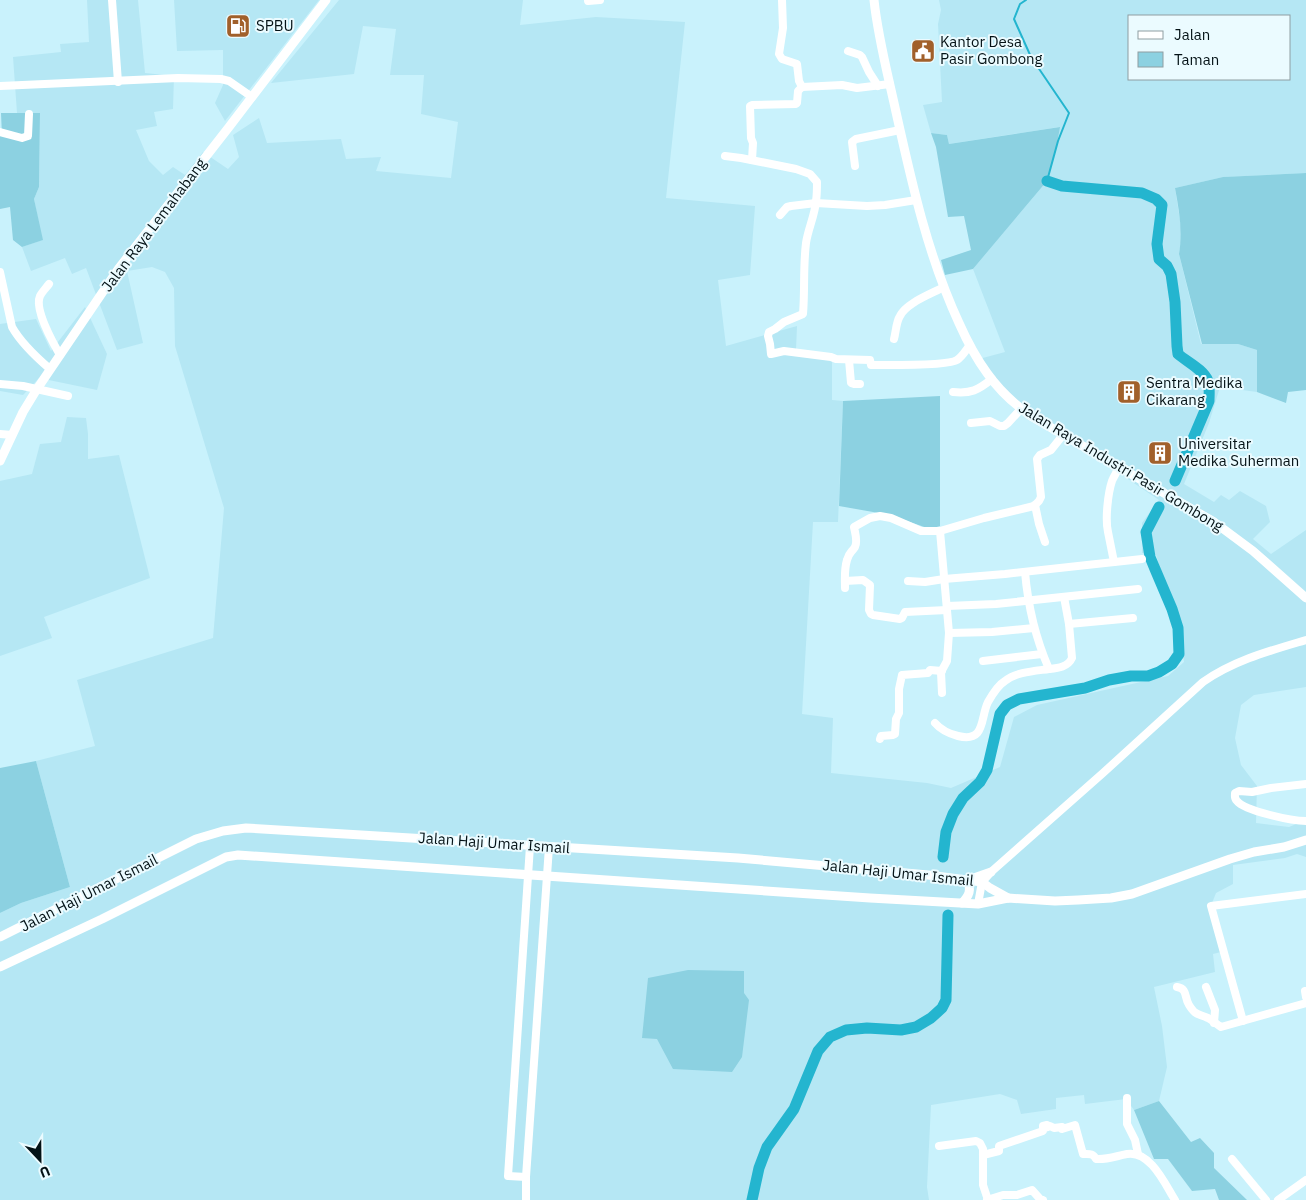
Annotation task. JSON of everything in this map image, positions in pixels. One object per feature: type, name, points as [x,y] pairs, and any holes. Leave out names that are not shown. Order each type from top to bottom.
[{"type":"main road","name":"Jalan Raya Lemahabang","points":[[0,461],[37,389],[129,254],[326,0]]},
{"type":"main road","name":"Jalan Raya Industri Pasir Gombong","points":[[874,0],[876,18],[900,130],[927,240],[954,313],[970,345],[992,380],[1012,401],[1034,418],[1214,522],[1269,564],[1306,598]]},
{"type":"main road","name":"Jalan Haji Umar Ismail","points":[[0,938],[196,839],[223,831],[246,828],[738,858],[928,875],[982,882],[1008,898]]},
{"type":"main road","name":"Jalan Haji Umar Ismail","points":[[0,967],[226,857],[238,855],[978,904],[1008,898],[1055,901],[1110,898],[1132,894],[1230,858],[1284,847],[1306,840]]},
{"type":"main road","points":[[960,903],[969,894],[970,887],[964,880],[992,872]]},
{"type":"street","points":[[112,0],[118,82]]},
{"type":"street","points":[[588,1],[600,0]]},
{"type":"street","points":[[782,0],[783,28],[780,54],[782,60],[797,64],[798,80],[802,87]]},
{"type":"street","points":[[848,51],[862,57],[878,86]]},
{"type":"street","points":[[0,86],[178,78],[221,79],[229,81],[252,97]]},
{"type":"street","points":[[752,160],[753,143],[751,138],[750,106],[796,104],[798,91],[802,87],[842,85],[857,88],[890,84]]},
{"type":"street","points":[[0,132],[22,138],[28,136],[29,114]]},
{"type":"street","points":[[855,166],[853,140],[900,130]]},
{"type":"street","points":[[725,156],[796,169],[810,174],[817,182],[816,203],[806,246],[803,314],[784,322],[768,332],[771,354],[784,352],[836,359],[870,360],[872,365],[892,365],[951,362],[958,360],[970,345]]},
{"type":"street","points":[[780,215],[787,207],[816,203],[867,206],[916,200]]},
{"type":"street","points":[[0,272],[16,334],[32,353],[50,369]]},
{"type":"street","points":[[49,284],[39,297],[42,320],[60,355]]},
{"type":"street","points":[[894,339],[898,321],[903,311],[944,287]]},
{"type":"street","points":[[849,360],[851,383],[860,384]]},
{"type":"street","points":[[953,392],[970,392],[992,380]]},
{"type":"street","points":[[0,384],[23,386],[68,396]]},
{"type":"street","points":[[971,423],[990,421],[1004,426],[1021,409]]},
{"type":"street","points":[[0,434],[12,435]]},
{"type":"street","points":[[1063,435],[1051,450],[1038,457],[1041,497],[1035,505],[940,531],[921,531],[885,516],[875,516],[854,527],[856,544],[847,558],[845,585],[863,580],[870,586],[869,610],[871,614],[900,619],[904,612],[1138,589]]},
{"type":"street","points":[[1114,562],[1107,529],[1107,512],[1111,486],[1119,467]]},
{"type":"street","points":[[1035,505],[1045,542]]},
{"type":"street","points":[[940,531],[949,633],[947,661],[942,670],[942,693]]},
{"type":"street","points":[[908,581],[925,582],[1142,559]]},
{"type":"street","points":[[1025,572],[1028,601],[1034,628],[1049,670]]},
{"type":"street","points":[[935,723],[942,730],[954,734],[965,737],[976,735],[981,729],[988,702],[1002,682],[1013,676],[1060,668],[1067,665],[1072,658],[1064,597]]},
{"type":"street","points":[[1069,624],[1133,618]]},
{"type":"street","points":[[949,633],[992,632],[1034,628]]},
{"type":"street","points":[[978,904],[982,882],[992,872],[1203,682],[1237,662],[1306,640]]},
{"type":"street","points":[[983,661],[1042,654]]},
{"type":"street","points":[[880,739],[881,736],[895,734],[902,676],[928,673],[930,670],[942,670]]},
{"type":"street","points":[[1306,784],[1252,792],[1239,791],[1234,796],[1238,802],[1248,808],[1289,820],[1306,821]]},
{"type":"street","points":[[526,1176],[508,1176],[530,846]]},
{"type":"street","points":[[526,1200],[526,1176],[549,847]]},
{"type":"street","points":[[1243,1021],[1211,906],[1306,894]]},
{"type":"street","points":[[1177,986],[1184,990],[1187,1002],[1197,1015],[1209,1018],[1218,1026],[1223,1027],[1306,1002]]},
{"type":"street","points":[[1206,987],[1215,1010],[1214,1023]]},
{"type":"street","points":[[1127,1098],[1127,1126],[1135,1140],[1138,1154],[1154,1167],[1175,1200]]},
{"type":"street","points":[[983,1155],[999,1151],[999,1146],[1043,1131],[1043,1126],[1047,1125],[1054,1128],[1062,1127],[1062,1129],[1074,1125],[1083,1154],[1094,1155],[1096,1159],[1138,1154]]},
{"type":"street","points":[[939,1146],[976,1141],[982,1144],[984,1149],[983,1185],[988,1200],[1003,1195],[1017,1195],[1032,1190],[1043,1200]]},
{"type":"street","points":[[1232,1159],[1266,1200]]},
{"type":"street","points":[[1278,1200],[1304,1181],[1306,1191]]},
{"type":"shaded area","points":[[87,0],[138,0],[145,73],[174,76],[173,109],[154,112],[157,126],[136,130],[149,161],[163,175],[173,167],[185,175],[203,152],[228,169],[239,157],[233,135],[259,118],[267,143],[341,139],[346,159],[381,157],[376,171],[451,178],[458,122],[421,114],[424,75],[390,75],[396,29],[363,26],[354,74],[271,83],[339,0],[523,0],[520,25],[596,17],[685,22],[666,198],[755,206],[750,275],[718,280],[726,346],[797,326],[796,350],[832,355],[832,400],[843,401],[838,522],[813,522],[802,714],[833,718],[831,773],[927,783],[951,788],[1000,767],[1014,717],[1037,705],[1168,676],[1184,662],[1180,629],[1156,555],[1142,553],[1142,523],[1159,500],[1055,430],[1006,391],[979,359],[1005,352],[973,269],[1047,181],[1059,127],[949,144],[947,135],[931,133],[923,105],[942,102],[938,24],[941,10],[939,0],[1306,0],[1306,173],[1223,177],[1175,188],[1181,227],[1179,254],[1201,344],[1238,344],[1257,350],[1257,392],[1220,387],[1209,423],[1184,484],[1214,502],[1221,495],[1229,500],[1240,491],[1266,506],[1270,522],[1253,539],[1271,554],[1306,530],[1306,687],[1254,695],[1241,705],[1235,738],[1241,765],[1257,786],[1256,823],[1289,827],[1306,820],[1306,857],[1297,854],[1285,858],[1233,865],[1233,884],[1216,893],[1212,903],[1221,952],[1213,954],[1215,972],[1154,987],[1162,1026],[1167,1067],[1159,1101],[1134,1110],[1126,1099],[1085,1104],[1084,1095],[1056,1098],[1056,1109],[1021,1114],[1017,1100],[1000,1094],[931,1105],[927,1187],[929,1200],[0,1200],[0,913],[21,903],[70,887],[36,761],[95,746],[77,680],[213,638],[224,508],[175,346],[174,288],[165,272],[152,267],[127,271],[143,343],[117,350],[86,268],[72,274],[65,258],[31,271],[22,247],[42,240],[34,199],[39,187],[40,114],[17,113],[13,57],[61,52],[60,44],[89,42]]},
{"type":"shaded area","name":"SPBU","points":[[174,0],[319,0],[225,121],[215,103],[223,85],[223,50],[177,51]]},
{"type":"shaded area","points":[[85,307],[107,354],[97,390],[39,378],[23,395],[0,391],[0,324],[36,319],[51,351]]},
{"type":"shaded area","points":[[67,417],[86,418],[88,459],[119,455],[150,578],[44,617],[52,638],[0,656],[0,481],[32,474],[40,444],[61,442]]},
{"type":"green space","points":[[1,113],[40,113],[39,187],[34,199],[43,240],[22,247],[13,240],[10,207],[0,209]]},
{"type":"green space","points":[[1060,127],[1047,181],[973,269],[945,275],[941,260],[971,250],[964,216],[948,217],[936,147],[931,133],[947,135],[949,144]]},
{"type":"green space","points":[[1306,173],[1306,390],[1288,392],[1286,403],[1257,392],[1257,350],[1238,344],[1202,344],[1179,254],[1181,229],[1175,188],[1223,177]]},
{"type":"green space","points":[[940,396],[940,526],[930,529],[890,515],[839,506],[843,401]]},
{"type":"green space","points":[[36,761],[70,887],[21,903],[0,913],[0,768]]},
{"type":"green space","points":[[688,970],[744,971],[744,993],[749,1000],[742,1057],[732,1072],[673,1069],[657,1039],[642,1038],[648,978]]},
{"type":"green space","points":[[1159,1101],[1191,1142],[1200,1138],[1214,1153],[1214,1168],[1247,1200],[1219,1200],[1215,1189],[1192,1191],[1168,1159],[1154,1159],[1134,1110]]},
{"type":"waterway","points":[[1026,0],[1020,4],[1014,19],[1031,57],[1069,113],[1058,141],[1047,181]]},
{"type":"waterway","points":[[1047,181],[1062,186],[1142,193],[1156,199],[1162,205],[1157,244],[1159,259],[1167,266],[1171,274],[1175,302],[1178,354],[1206,377],[1209,388],[1209,401],[1175,481]]},
{"type":"waterway","points":[[943,857],[946,832],[953,814],[963,798],[980,782],[987,770],[1000,714],[1007,705],[1019,699],[1085,688],[1109,680],[1131,676],[1148,676],[1172,664],[1179,654],[1178,628],[1150,557],[1146,532],[1159,507]]},
{"type":"waterway","points":[[752,1200],[759,1168],[767,1147],[794,1109],[818,1051],[830,1037],[846,1030],[867,1028],[901,1030],[916,1027],[931,1018],[942,1008],[946,1000],[948,915]]},
{"type":"place","name":"SPBU","points":[[238,26]]},
{"type":"place","name":"Kantor Desa Pasir Gombong","points":[[923,51]]},
{"type":"place","name":"Sentra Medika Cikarang","points":[[1129,392]]},
{"type":"place","name":"Universitar Medika Suherman","points":[[1160,453]]}]
